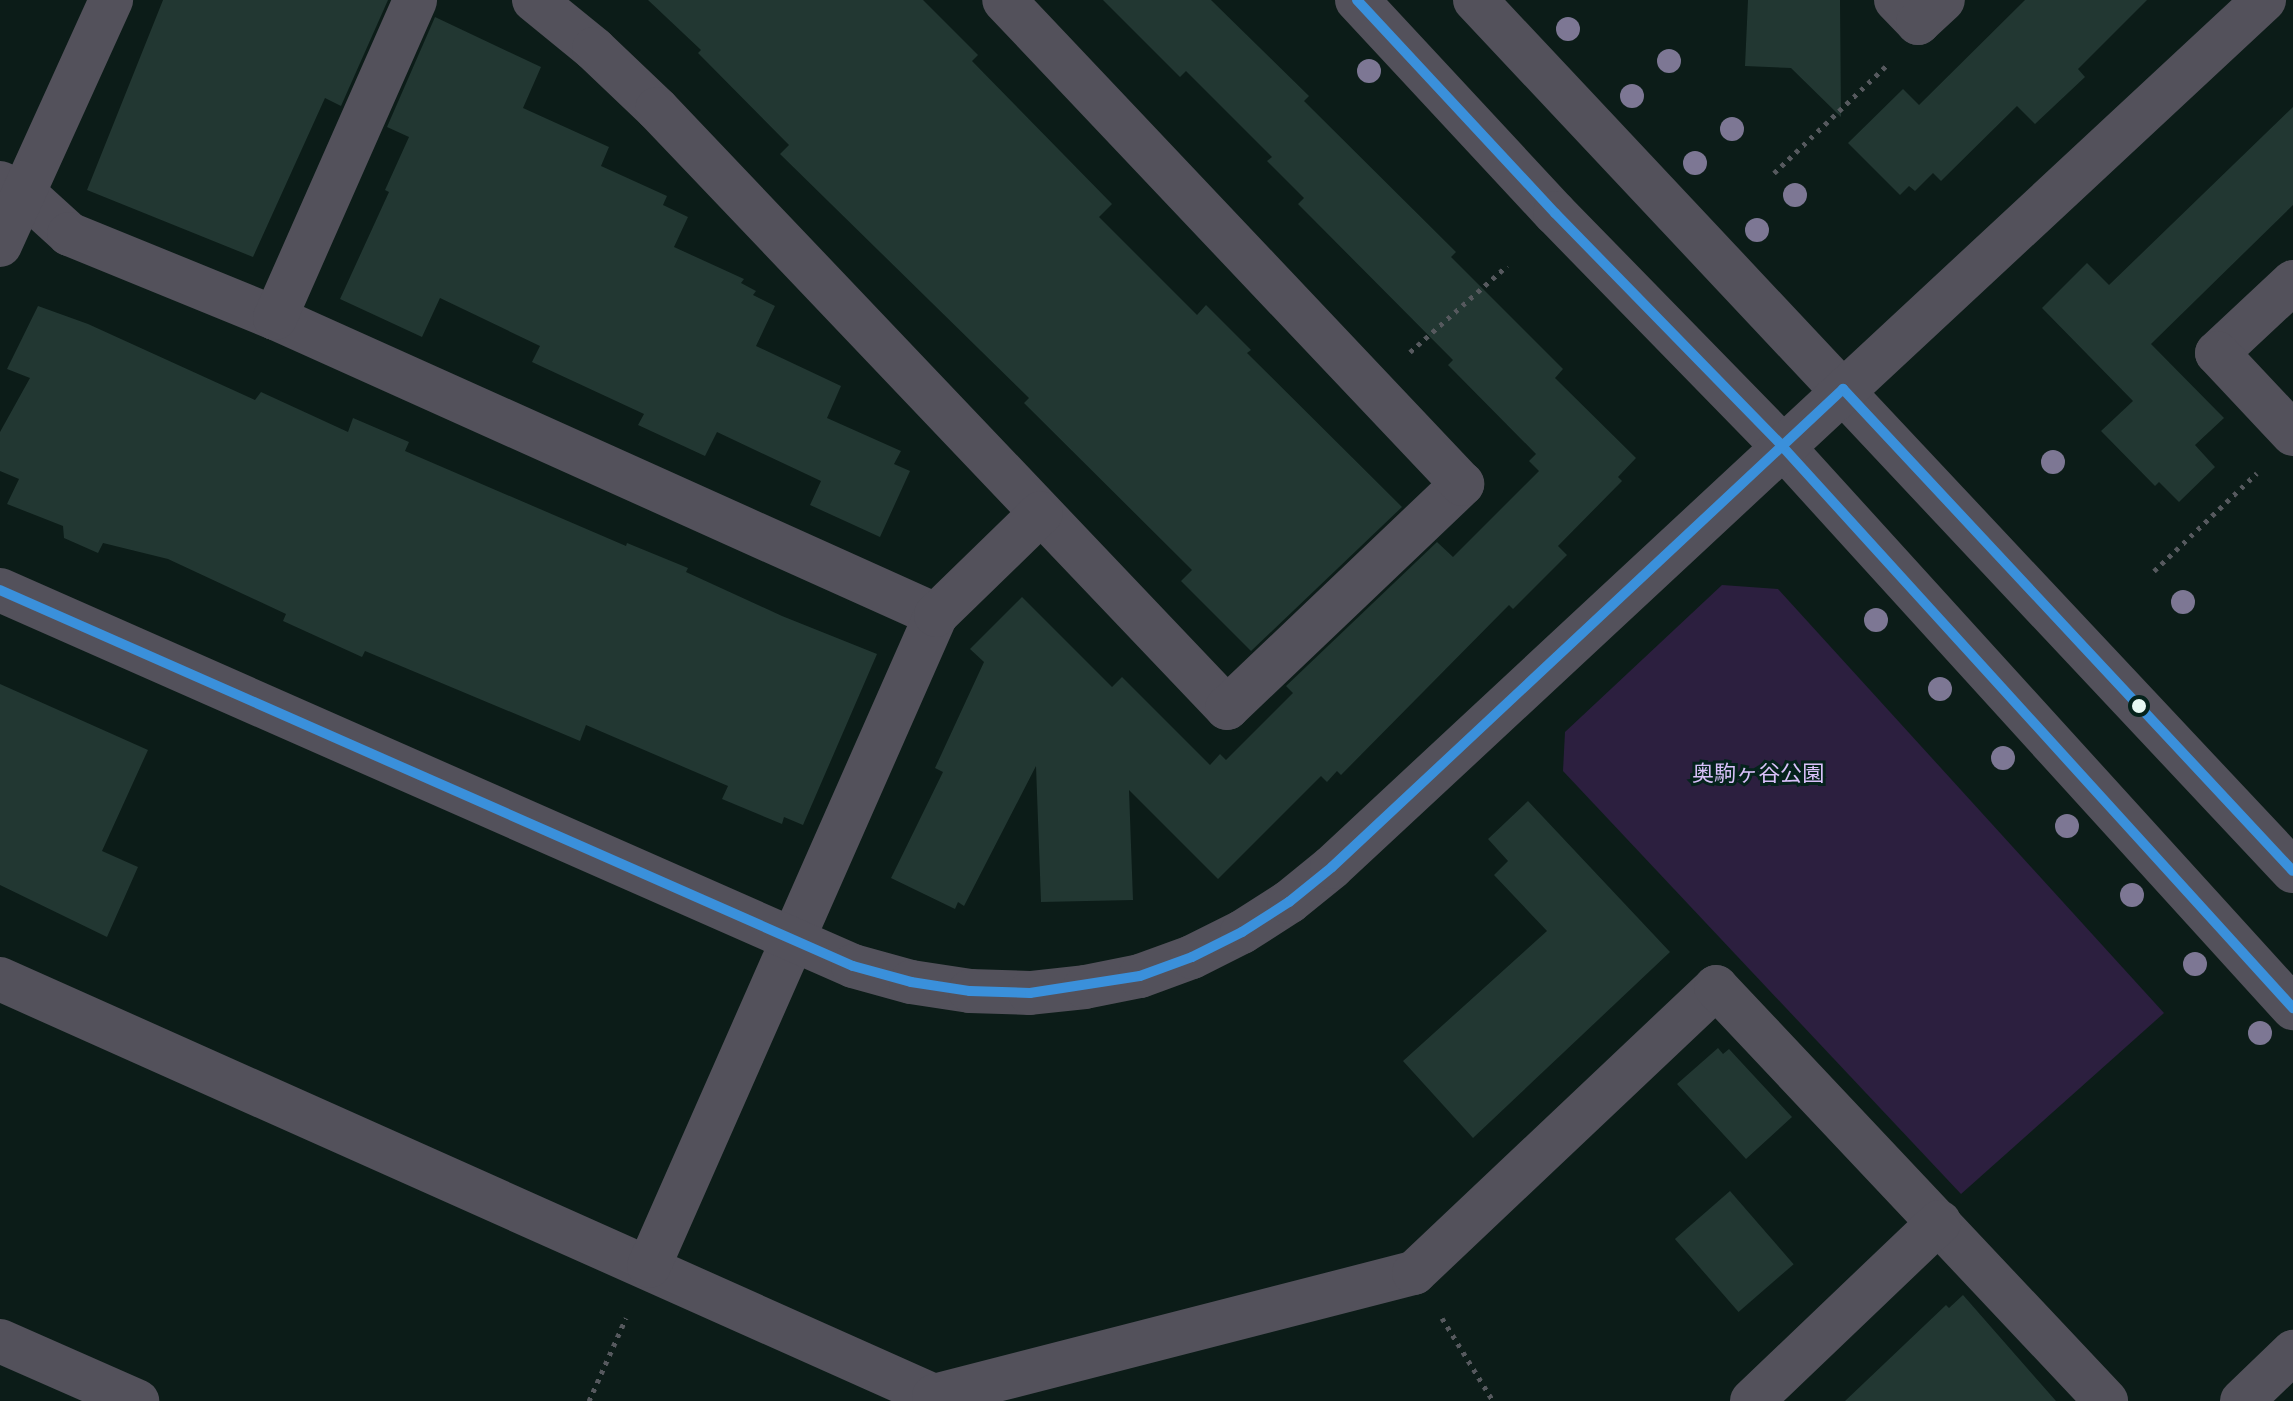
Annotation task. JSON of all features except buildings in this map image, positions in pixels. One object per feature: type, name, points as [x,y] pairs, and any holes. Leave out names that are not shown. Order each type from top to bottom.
[{"type":"street","points":[[0,245],[12,188],[111,0]]},
{"type":"street","points":[[275,318],[415,0]]},
{"type":"street","points":[[534,0],[594,49],[657,109],[1227,708],[1462,484],[1004,0]]},
{"type":"street","points":[[1357,0],[1555,213],[1782,446],[2293,1008]]},
{"type":"street","points":[[1475,0],[2293,871]]},
{"type":"street","points":[[0,590],[853,966],[911,982],[970,991],[1030,993],[1085,987],[1140,976],[1192,957],[1242,932],[1289,902],[1332,867],[2264,0]]},
{"type":"street","points":[[12,188],[69,234],[275,318],[936,615]]},
{"type":"street","points":[[2293,282],[2217,353],[2293,434]]},
{"type":"street","points":[[649,1266],[936,615],[1041,513]]},
{"type":"street","points":[[0,979],[649,1266],[934,1396],[1414,1273],[1716,987],[2106,1401]]},
{"type":"street","points":[[1752,1401],[1939,1222]]},
{"type":"street","points":[[0,1341],[137,1401]]},
{"type":"street","points":[[2257,1396],[2293,1352]]},
{"type":"path","points":[[1774,173],[1898,54],[1919,8]]},
{"type":"path","points":[[1370,387],[1507,266]]},
{"type":"path","points":[[2154,571],[2258,473]]},
{"type":"path","points":[[589,1401],[649,1266]]},
{"type":"path","points":[[1414,1273],[1493,1401]]},
{"type":"green space","name":"奥駒ヶ谷公園","points":[[1722,585],[1778,589],[2164,1013],[1961,1194],[1563,771],[1565,732]]},
{"type":"transit line","points":[[1357,0],[1555,213],[1782,446],[2293,1008]]},
{"type":"transit line","points":[[0,590],[853,966],[911,982],[970,991],[1030,993],[1140,976],[1192,957],[1242,932],[1289,902],[1332,867],[1843,389],[2293,871]]}]
